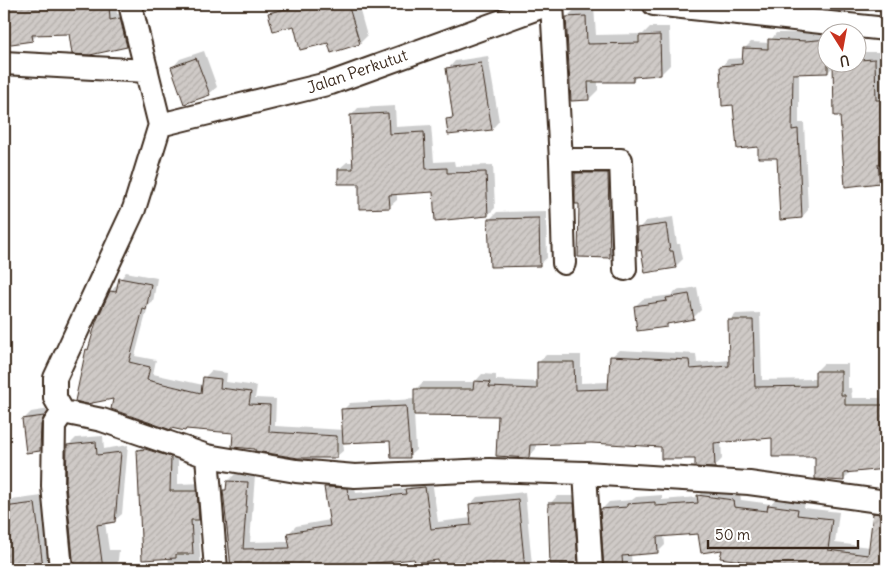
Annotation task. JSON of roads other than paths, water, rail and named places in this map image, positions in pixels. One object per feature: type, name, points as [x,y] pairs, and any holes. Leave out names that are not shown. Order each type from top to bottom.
[{"type":"street","points":[[130,4],[160,125],[134,210],[55,378],[55,398],[63,412],[102,420],[207,456],[296,471],[356,476],[489,470],[586,473],[749,483],[886,502]]},
{"type":"street","points":[[551,4],[561,160],[564,263]]},
{"type":"street","name":"Jalan Perkutut","points":[[160,125],[331,83],[551,4]]},
{"type":"street","points":[[654,4],[886,29]]},
{"type":"street","points":[[4,63],[147,71]]},
{"type":"street","points":[[561,160],[621,160],[625,269]]},
{"type":"street","points":[[61,569],[53,486],[54,425],[63,412]]},
{"type":"street","points":[[207,456],[216,569]]},
{"type":"street","points":[[586,473],[591,569]]}]
